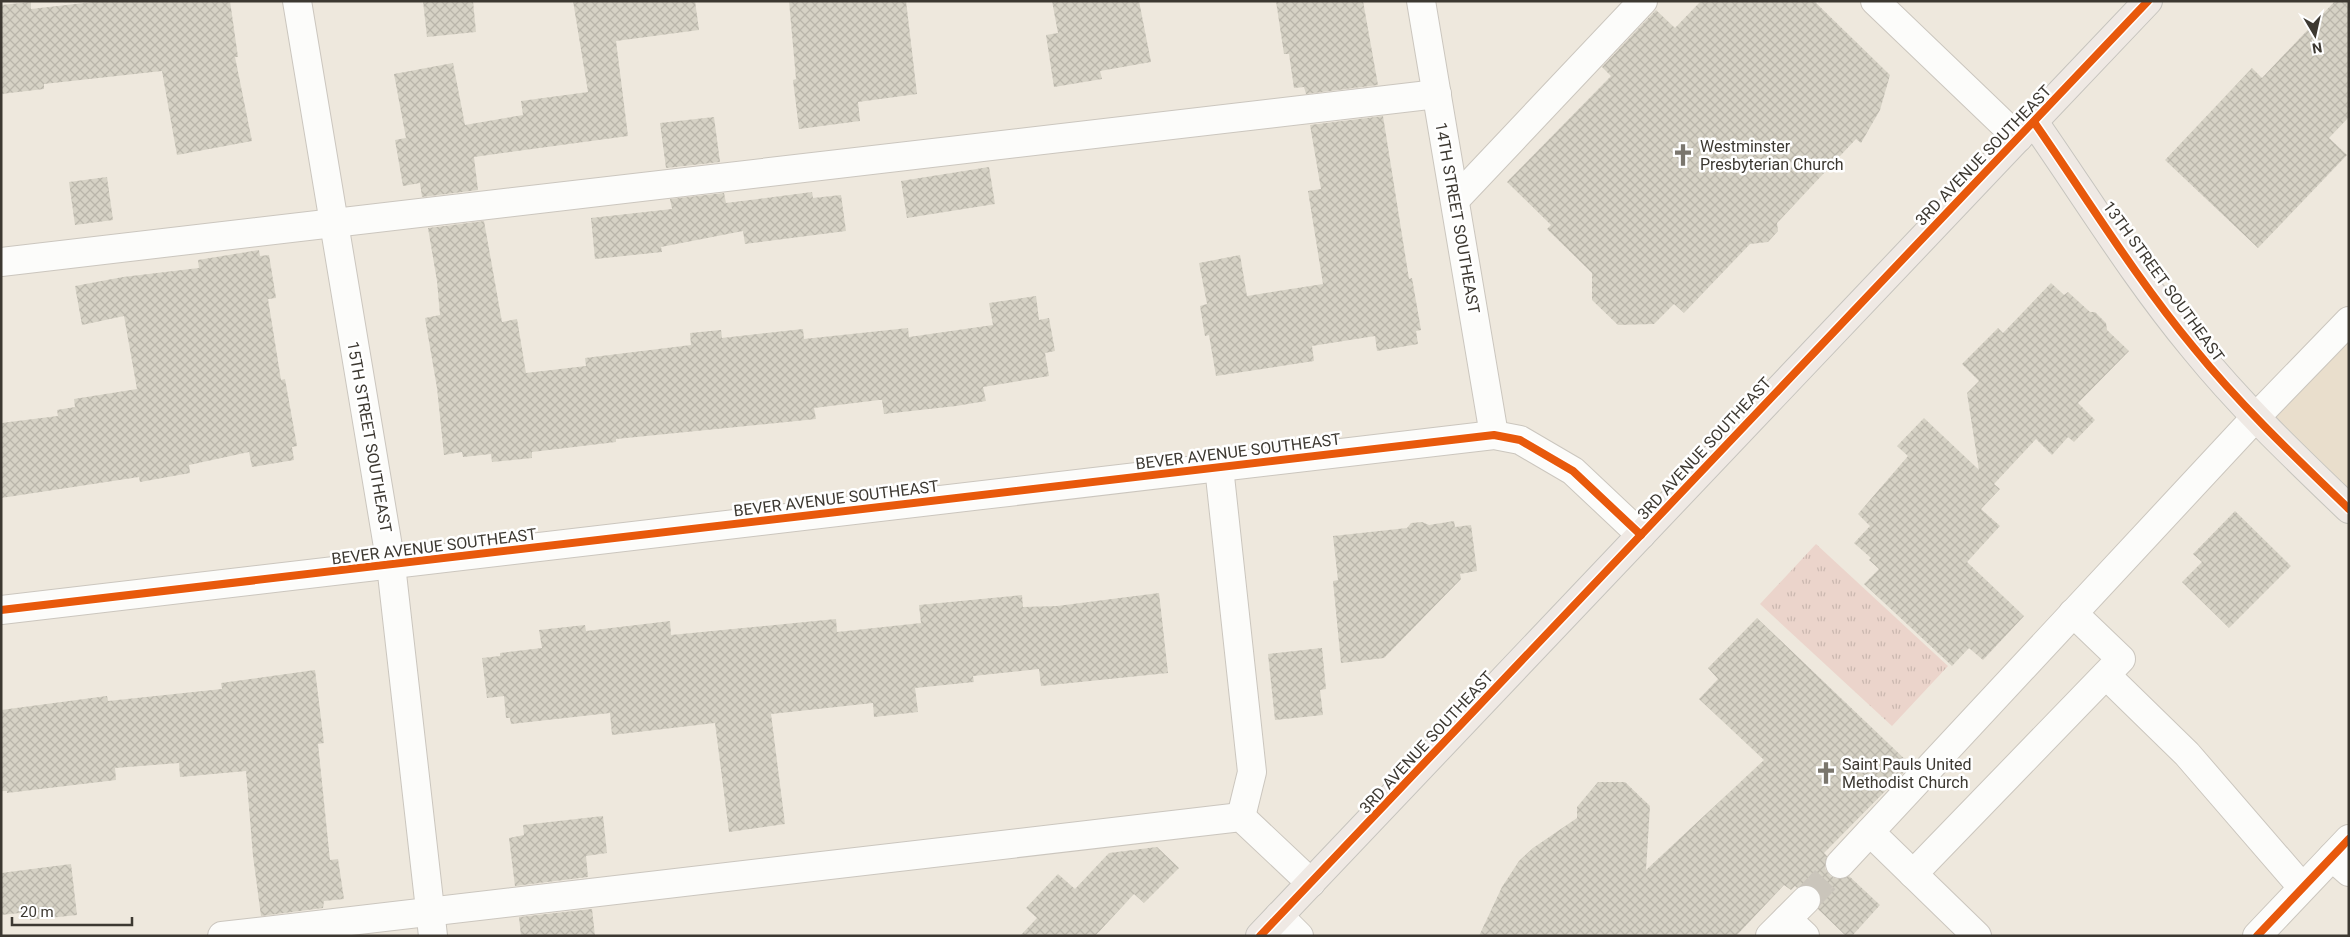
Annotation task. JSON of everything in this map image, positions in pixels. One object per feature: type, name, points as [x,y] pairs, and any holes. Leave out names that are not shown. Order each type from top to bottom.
[{"type":"main road","name":"3RD AVENUE SOUTHEAST","points":[[1260,936],[2148,1]]},
{"type":"main road","name":"13TH STREET SOUTHEAST","points":[[2026,130],[2106,228],[2193,348],[2255,418],[2349,509]]},
{"type":"street","name":"15TH STREET SOUTHEAST","points":[[296,1],[391,565],[431,924]]},
{"type":"street","name":"14TH STREET SOUTHEAST","points":[[1421,1],[1494,434]]},
{"type":"street","points":[[1455,200],[1552,84],[1643,1]]},
{"type":"street","points":[[1874,1],[2026,130]]},
{"type":"street","points":[[1,262],[1437,94]]},
{"type":"street","points":[[1840,864],[2255,418],[2349,321]]},
{"type":"street","name":"BEVER AVENUE SOUTHEAST","points":[[1,610],[1494,434],[1520,440],[1573,471],[1641,535]]},
{"type":"street","points":[[1219,467],[1252,772],[1241,817]]},
{"type":"street","points":[[1914,874],[2121,659],[2073,613]]},
{"type":"street","points":[[2106,675],[2187,754],[2302,887]]},
{"type":"street","points":[[1241,817],[1311,883]]},
{"type":"street","points":[[222,936],[431,924],[1241,817]]},
{"type":"street","points":[[1870,832],[1977,936]]},
{"type":"street","points":[[2264,933],[2302,887],[2343,856]]},
{"type":"street","points":[[1788,930],[1806,900]]},
{"type":"street","points":[[1279,916],[1299,936]]},
{"type":"shaded area","points":[[2349,321],[2349,509],[2255,418]]},
{"type":"green space","points":[[1816,544],[1948,666],[1892,726],[1760,604]]},
{"type":"building","points":[[102,1],[230,1],[238,57],[235,57],[252,141],[177,155],[162,71],[44,84],[44,89],[1,94],[1,5],[31,2],[31,9]]},
{"type":"building","points":[[423,1],[473,1],[476,32],[427,37]]},
{"type":"building","points":[[573,1],[695,1],[699,30],[616,41],[628,136],[474,157],[478,190],[422,197],[420,183],[403,186],[395,140],[406,138],[394,74],[453,63],[465,125],[523,115],[521,101],[588,92]]},
{"type":"building","points":[[789,1],[906,1],[917,94],[858,102],[860,121],[799,129],[793,80],[796,79]]},
{"type":"building","points":[[1052,1],[1139,1],[1151,62],[1100,71],[1102,79],[1054,87],[1046,35],[1058,33]]},
{"type":"building","points":[[1276,1],[1363,1],[1378,85],[1306,94],[1304,87],[1294,88],[1289,54],[1284,54]]},
{"type":"building","name":"Westminster Presbyterian Church","points":[[1701,1],[1814,1],[1890,75],[1880,110],[1861,143],[1856,139],[1777,223],[1778,231],[1768,242],[1750,244],[1684,313],[1674,304],[1654,324],[1618,325],[1592,300],[1592,273],[1547,229],[1551,225],[1507,182],[1611,76],[1602,67],[1656,10],[1675,28]]},
{"type":"building","points":[[2335,1],[2349,1],[2349,117],[2329,138],[2347,155],[2258,248],[2165,160],[2252,68],[2262,78]]},
{"type":"building","points":[[1383,116],[1409,279],[1412,278],[1421,330],[1416,331],[1418,344],[1377,351],[1375,336],[1312,346],[1314,361],[1216,376],[1209,335],[1205,336],[1200,306],[1207,304],[1199,263],[1240,255],[1247,296],[1323,284],[1308,191],[1321,189],[1310,125]]},
{"type":"building","points":[[714,117],[720,162],[666,168],[660,123]]},
{"type":"building","points":[[989,167],[995,204],[907,218],[901,181]]},
{"type":"building","points":[[107,177],[113,220],[75,225],[69,182]]},
{"type":"building","points":[[812,192],[813,198],[841,195],[846,231],[745,244],[743,231],[661,247],[662,252],[595,259],[591,218],[672,209],[670,199],[724,193],[726,203]]},
{"type":"building","points":[[484,221],[502,322],[517,319],[526,373],[586,366],[585,358],[691,345],[690,333],[721,330],[722,338],[803,329],[804,339],[908,328],[909,337],[993,325],[989,303],[1036,296],[1039,320],[1049,318],[1055,351],[1045,353],[1049,376],[983,387],[986,401],[956,406],[884,414],[882,400],[879,400],[814,408],[816,419],[616,439],[616,442],[532,452],[532,458],[492,462],[491,454],[463,457],[462,452],[444,455],[437,388],[425,318],[440,315],[437,281],[428,228]]},
{"type":"building","points":[[259,250],[260,256],[269,255],[276,298],[268,299],[281,380],[285,379],[297,446],[292,447],[294,460],[252,467],[249,452],[189,465],[190,473],[140,482],[139,477],[1,498],[1,423],[58,416],[57,410],[75,407],[74,399],[137,389],[124,316],[82,325],[75,286],[123,277],[199,268],[198,260]]},
{"type":"building","points":[[2051,283],[2064,295],[2068,292],[2090,312],[2095,312],[2106,323],[2107,330],[2129,351],[2078,403],[2095,420],[2074,442],[2068,437],[2052,455],[2036,439],[1994,484],[2000,489],[1981,509],[2000,526],[1967,562],[2024,616],[1983,660],[1969,648],[1952,666],[1864,584],[1879,569],[1869,560],[1871,558],[1854,543],[1870,526],[1858,514],[1908,456],[1897,446],[1924,418],[1979,470],[1967,393],[1979,381],[1962,364],[1998,328],[2003,333]]},
{"type":"building","points":[[2235,511],[2291,566],[2229,628],[2182,582],[2202,562],[2193,554]]},
{"type":"building","points":[[1454,521],[1455,527],[1471,525],[1477,571],[1460,574],[1461,579],[1384,658],[1341,663],[1333,581],[1338,580],[1333,536],[1407,528],[1411,523],[1422,522],[1429,525]]},
{"type":"building","points":[[1159,593],[1168,673],[1041,686],[1039,669],[973,676],[974,682],[915,688],[918,712],[874,717],[873,703],[771,714],[785,824],[729,832],[715,723],[612,735],[610,713],[511,724],[510,718],[506,718],[504,696],[487,698],[482,658],[500,656],[500,653],[542,648],[539,630],[585,625],[586,631],[670,621],[671,635],[836,619],[837,632],[921,623],[919,605],[1022,595],[1023,607],[1057,606]]},
{"type":"building","name":"Saint Pauls United Methodist Church","points":[[1757,618],[1911,765],[1824,853],[1827,856],[1825,868],[1830,876],[1837,879],[1849,876],[1880,905],[1852,936],[1846,936],[1818,909],[1821,896],[1817,889],[1810,885],[1802,885],[1797,888],[1795,886],[1791,890],[1784,885],[1736,936],[1479,936],[1502,887],[1519,861],[1533,848],[1577,818],[1577,807],[1598,782],[1625,782],[1650,806],[1646,870],[1764,760],[1699,699],[1718,679],[1708,668]]},
{"type":"building","points":[[1322,648],[1326,689],[1320,690],[1323,715],[1275,720],[1268,654]]},
{"type":"building","points":[[315,670],[324,743],[318,744],[330,860],[338,859],[344,899],[324,901],[323,908],[261,916],[253,856],[246,771],[180,777],[179,763],[115,768],[116,780],[7,793],[7,791],[1,791],[1,710],[107,696],[108,701],[222,689],[221,683]]},
{"type":"building","points":[[603,816],[607,853],[586,856],[588,877],[515,886],[509,838],[524,835],[523,825]]},
{"type":"building","points":[[1157,847],[1179,868],[1144,903],[1134,894],[1095,936],[1020,936],[1037,918],[1026,908],[1058,874],[1075,889],[1109,853]]},
{"type":"building","points":[[71,864],[77,915],[30,920],[29,912],[1,915],[1,873]]},
{"type":"building","points":[[592,909],[595,936],[521,936],[519,917]]},
{"type":"tunnel","points":[[1806,900],[1840,864]]},
{"type":"cycle path","points":[[1260,936],[2148,1]]},
{"type":"cycle path","points":[[2034,122],[2131,265],[2172,321],[2249,411],[2349,509]]},
{"type":"cycle path","points":[[1,610],[1494,435],[1520,440],[1573,471],[1641,535]]},
{"type":"cycle path","points":[[2257,936],[2349,839]]},
{"type":"place","name":"Westminster Presbyterian Church","points":[[1683,155]]},
{"type":"place","name":"Saint Pauls United Methodist Church","points":[[1826,773]]}]
